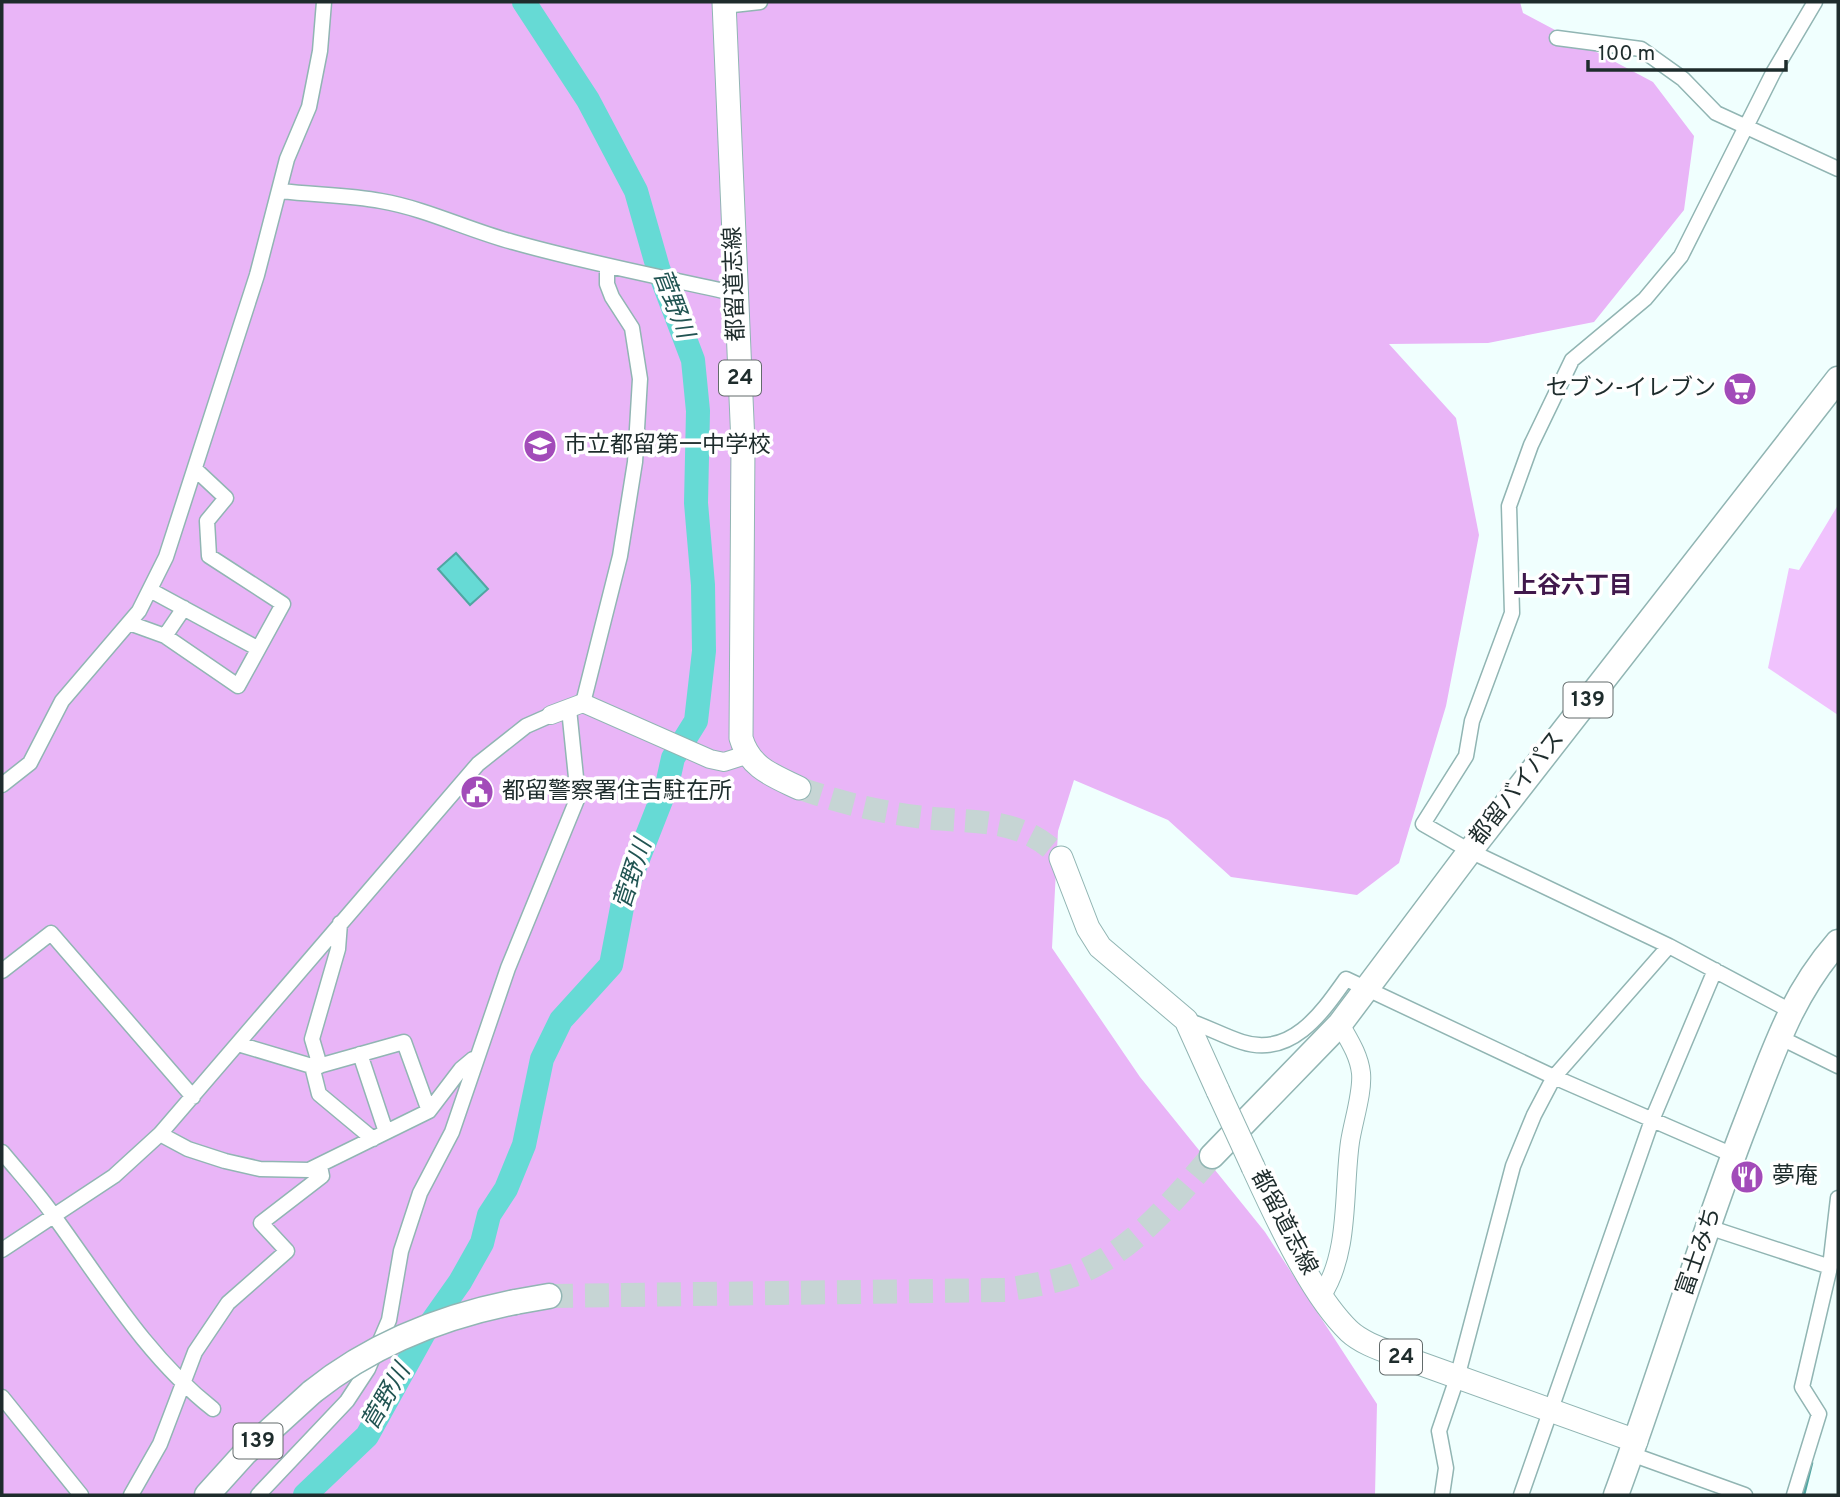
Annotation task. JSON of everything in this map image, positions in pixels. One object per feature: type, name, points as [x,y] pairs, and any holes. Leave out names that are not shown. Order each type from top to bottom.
[{"type":"highway","name":"都留バイパス","points":[[1212,1156],[1340,1024],[1470,851],[1838,379]]},
{"type":"highway","name":"富士みち","points":[[1616,1495],[1733,1155],[1789,1010],[1819,964],[1838,943]]},
{"type":"highway","name":"139","points":[[207,1495],[245,1453],[312,1392],[332,1376],[391,1340],[463,1314],[549,1296]]},
{"type":"main road","name":"都留道志線","points":[[724,4],[743,444],[741,738],[746,755]]},
{"type":"main road","points":[[746,755],[775,776],[799,788]]},
{"type":"main road","name":"都留道志線","points":[[1060,858],[1088,928],[1100,947],[1173,1006],[1186,1020],[1253,1167],[1298,1257],[1350,1332],[1360,1339],[1550,1411],[1634,1448]]},
{"type":"street","points":[[2,785],[30,762],[62,701],[129,623],[150,590],[166,557],[281,191],[287,159],[309,107],[316,78],[324,2]]},
{"type":"street","points":[[724,4],[760,2]]},
{"type":"street","points":[[1789,1010],[1669,946],[1470,851],[1423,824],[1466,755],[1472,721],[1512,613],[1509,506],[1531,445],[1572,360],[1645,299],[1681,256],[1773,73],[1815,2]]},
{"type":"street","points":[[1557,38],[1641,49],[1683,79],[1716,113],[1838,169]]},
{"type":"street","points":[[281,191],[379,200],[421,209],[486,235],[607,267],[737,294]]},
{"type":"street","points":[[258,1495],[347,1401],[368,1370],[389,1320],[401,1251],[420,1193],[452,1132],[474,1059],[578,797],[576,706],[620,556],[635,462],[640,379],[632,328],[612,297],[607,284],[607,267]]},
{"type":"street","points":[[129,623],[165,636],[238,686],[283,604],[209,556],[207,521],[226,498],[195,469]]},
{"type":"street","points":[[150,590],[257,648]]},
{"type":"street","points":[[165,636],[184,608]]},
{"type":"street","points":[[2,1250],[114,1176],[160,1134],[478,764],[526,726],[576,706],[710,759],[724,762],[746,755]]},
{"type":"street","points":[[340,923],[338,949],[313,1039],[316,1066],[313,1083],[319,1094],[379,1136]]},
{"type":"street","points":[[2,971],[51,933],[193,1097]]},
{"type":"street","points":[[1442,1495],[1446,1468],[1439,1431],[1457,1378],[1513,1166],[1554,1077],[1669,946]]},
{"type":"street","points":[[1521,1495],[1652,1120],[1715,970]]},
{"type":"street","points":[[1186,1020],[1243,1043],[1264,1046],[1277,1044],[1306,1028],[1321,1014],[1346,979],[1554,1077],[1733,1155]]},
{"type":"street","points":[[1322,1295],[1333,1275],[1339,1251],[1347,1160],[1362,1083],[1357,1054],[1340,1024]]},
{"type":"street","points":[[1779,1037],[1838,1066]]},
{"type":"street","points":[[238,1044],[316,1066],[404,1042],[429,1111]]},
{"type":"street","points":[[360,1054],[379,1136]]},
{"type":"street","points":[[160,1134],[188,1149],[260,1169],[309,1170],[429,1111],[461,1069],[474,1059]]},
{"type":"street","points":[[2,1152],[54,1216],[117,1306],[182,1384],[213,1409]]},
{"type":"street","points":[[131,1495],[160,1444],[195,1352],[228,1303],[286,1251],[261,1223],[322,1176],[320,1166]]},
{"type":"street","points":[[1794,1495],[1819,1414],[1801,1387],[1830,1267],[1838,1198]]},
{"type":"street","points":[[1708,1227],[1830,1267]]},
{"type":"street","points":[[2,1397],[81,1495]]},
{"type":"street","points":[[1634,1448],[1745,1495]]},
{"type":"shaded area","points":[[2,2],[1520,2],[1523,13],[1653,82],[1694,136],[1684,210],[1594,322],[1488,343],[1389,344],[1456,418],[1479,535],[1446,706],[1399,863],[1357,895],[1231,877],[1168,820],[1074,780],[1058,831],[1052,948],[1140,1077],[1265,1232],[1377,1404],[1375,1495],[2,1495]]},
{"type":"shaded area","points":[[1838,505],[1838,715],[1768,668],[1789,568],[1799,570]]},
{"type":"water","points":[[456,553],[488,589],[470,605],[438,569]]},
{"type":"waterway","name":"菅野川","points":[[305,1495],[367,1436],[424,1333],[460,1282],[482,1243],[489,1215],[506,1189],[524,1145],[542,1059],[561,1020],[611,965],[625,892],[667,785],[673,758],[696,721],[704,651],[703,585],[696,503],[698,411],[693,360],[658,268],[636,191],[588,100],[524,2]]},
{"type":"waterway","points":[[1803,1495],[1811,1463]]},
{"type":"tunnel","points":[[799,788],[889,812],[1013,828],[1029,834],[1061,858]]},
{"type":"tunnel","points":[[549,1296],[1005,1290],[1049,1282],[1074,1275],[1095,1265],[1133,1239],[1166,1208],[1212,1156]]},
{"type":"place","name":"セブン-イレブン","points":[[1740,389]]},
{"type":"place","name":"市立都留第一中学校","points":[[540,446]]},
{"type":"place","name":"都留警察署住吉駐在所","points":[[477,792]]},
{"type":"place","name":"夢庵","points":[[1747,1177]]},
{"type":"district","name":"上谷六丁目","points":[[1573,587]]}]
